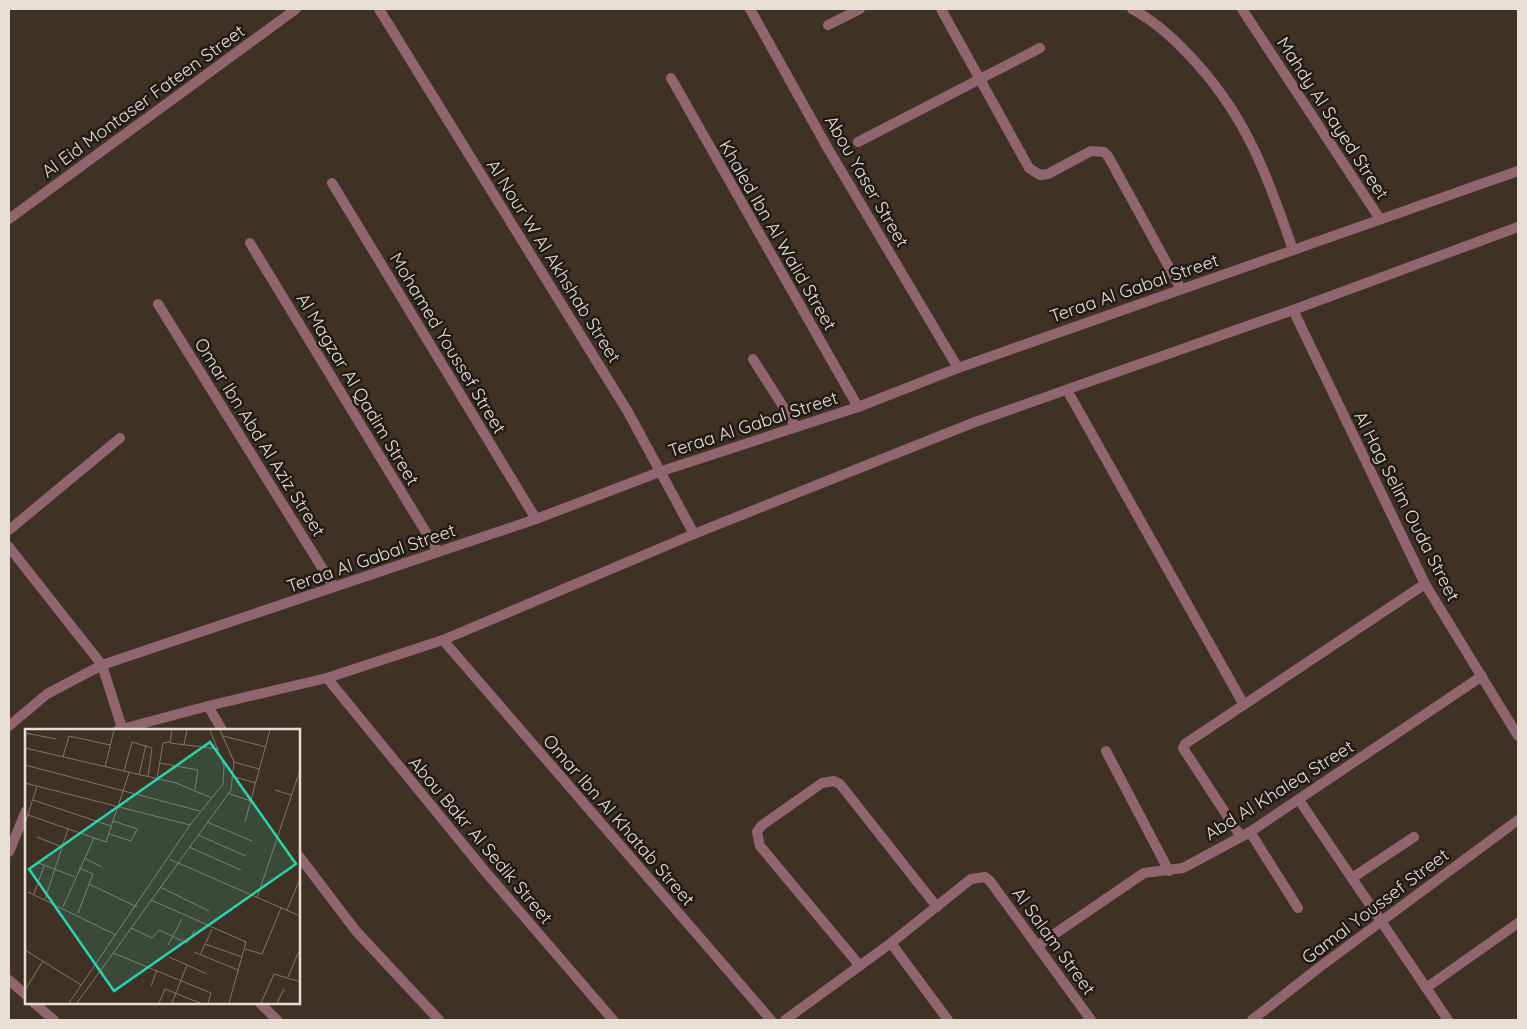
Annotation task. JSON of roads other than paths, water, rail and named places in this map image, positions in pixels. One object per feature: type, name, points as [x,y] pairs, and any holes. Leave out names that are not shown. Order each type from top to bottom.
[{"type":"street","name":"Al Eid Montaser Fateen Street","points":[[9,219],[296,9]]},
{"type":"street","name":"Al Nour W Al Akhshab Street","points":[[379,9],[601,367],[662,471],[694,534]]},
{"type":"street","name":"Abou Yaser Street","points":[[750,9],[827,146],[958,368]]},
{"type":"street","points":[[828,25],[860,9]]},
{"type":"street","points":[[940,9],[1030,168],[1040,175],[1048,174],[1091,151],[1104,152],[1108,156],[1181,289]]},
{"type":"street","points":[[1132,9],[1176,41],[1206,73],[1232,108],[1254,146],[1293,250]]},
{"type":"street","name":"Mahdy Al Sayed Street","points":[[1242,9],[1380,219]]},
{"type":"street","points":[[858,142],[1040,48]]},
{"type":"street","name":"Khaled Ibn Al Walid Street","points":[[671,78],[858,407]]},
{"type":"street","name":"Teraa Al Gabal Street","points":[[9,726],[47,694],[102,665],[536,519],[662,471],[858,407],[958,368],[1518,171]]},
{"type":"street","name":"Mohamed Youssef Street","points":[[332,183],[536,519]]},
{"type":"street","points":[[9,547],[102,665],[120,729],[327,678],[443,640],[694,534],[976,422],[1293,310],[1518,227]]},
{"type":"street","name":"Al Magzar Al Qadim Street","points":[[250,243],[438,552]]},
{"type":"street","name":"Omar Ibn Abd Al Aziz Street","points":[[158,304],[334,587]]},
{"type":"street","name":"Al Hag Selim Ouda Street","points":[[1293,310],[1425,584],[1518,736]]},
{"type":"street","points":[[753,359],[796,428]]},
{"type":"street","points":[[1066,390],[1244,705]]},
{"type":"street","points":[[9,530],[120,438]]},
{"type":"street","points":[[1298,908],[1183,747],[1425,584]]},
{"type":"street","name":"Omar Ibn Al Khatab Street","points":[[443,640],[771,1020]]},
{"type":"street","name":"Abd Al Khaleq Street","points":[[1037,946],[1144,873],[1183,868],[1246,835],[1482,676]]},
{"type":"street","name":"Abou Bakr Al Sedik Street","points":[[327,678],[484,870],[613,1020]]},
{"type":"street","points":[[208,706],[221,729]]},
{"type":"street","points":[[1106,751],[1169,871]]},
{"type":"street","points":[[785,1020],[860,966],[891,943],[937,907],[840,784],[834,781],[822,783],[761,826],[757,832],[760,846],[860,966]]},
{"type":"street","points":[[1299,800],[1448,1020]]},
{"type":"street","points":[[9,852],[25,813]]},
{"type":"street","name":"Gamal Youssef Street","points":[[1252,1020],[1381,921],[1518,820]]},
{"type":"street","points":[[1352,878],[1414,837]]},
{"type":"street","points":[[300,857],[356,931],[438,1020]]},
{"type":"street","name":"Al Salam Street","points":[[937,907],[971,879],[985,878],[990,882],[1091,1020]]},
{"type":"street","points":[[1426,988],[1518,923]]},
{"type":"street","points":[[891,943],[948,1020]]},
{"type":"street","points":[[9,980],[25,995]]},
{"type":"street","points":[[35,1004],[54,1020]]},
{"type":"street","points":[[261,1004],[277,1020]]}]
